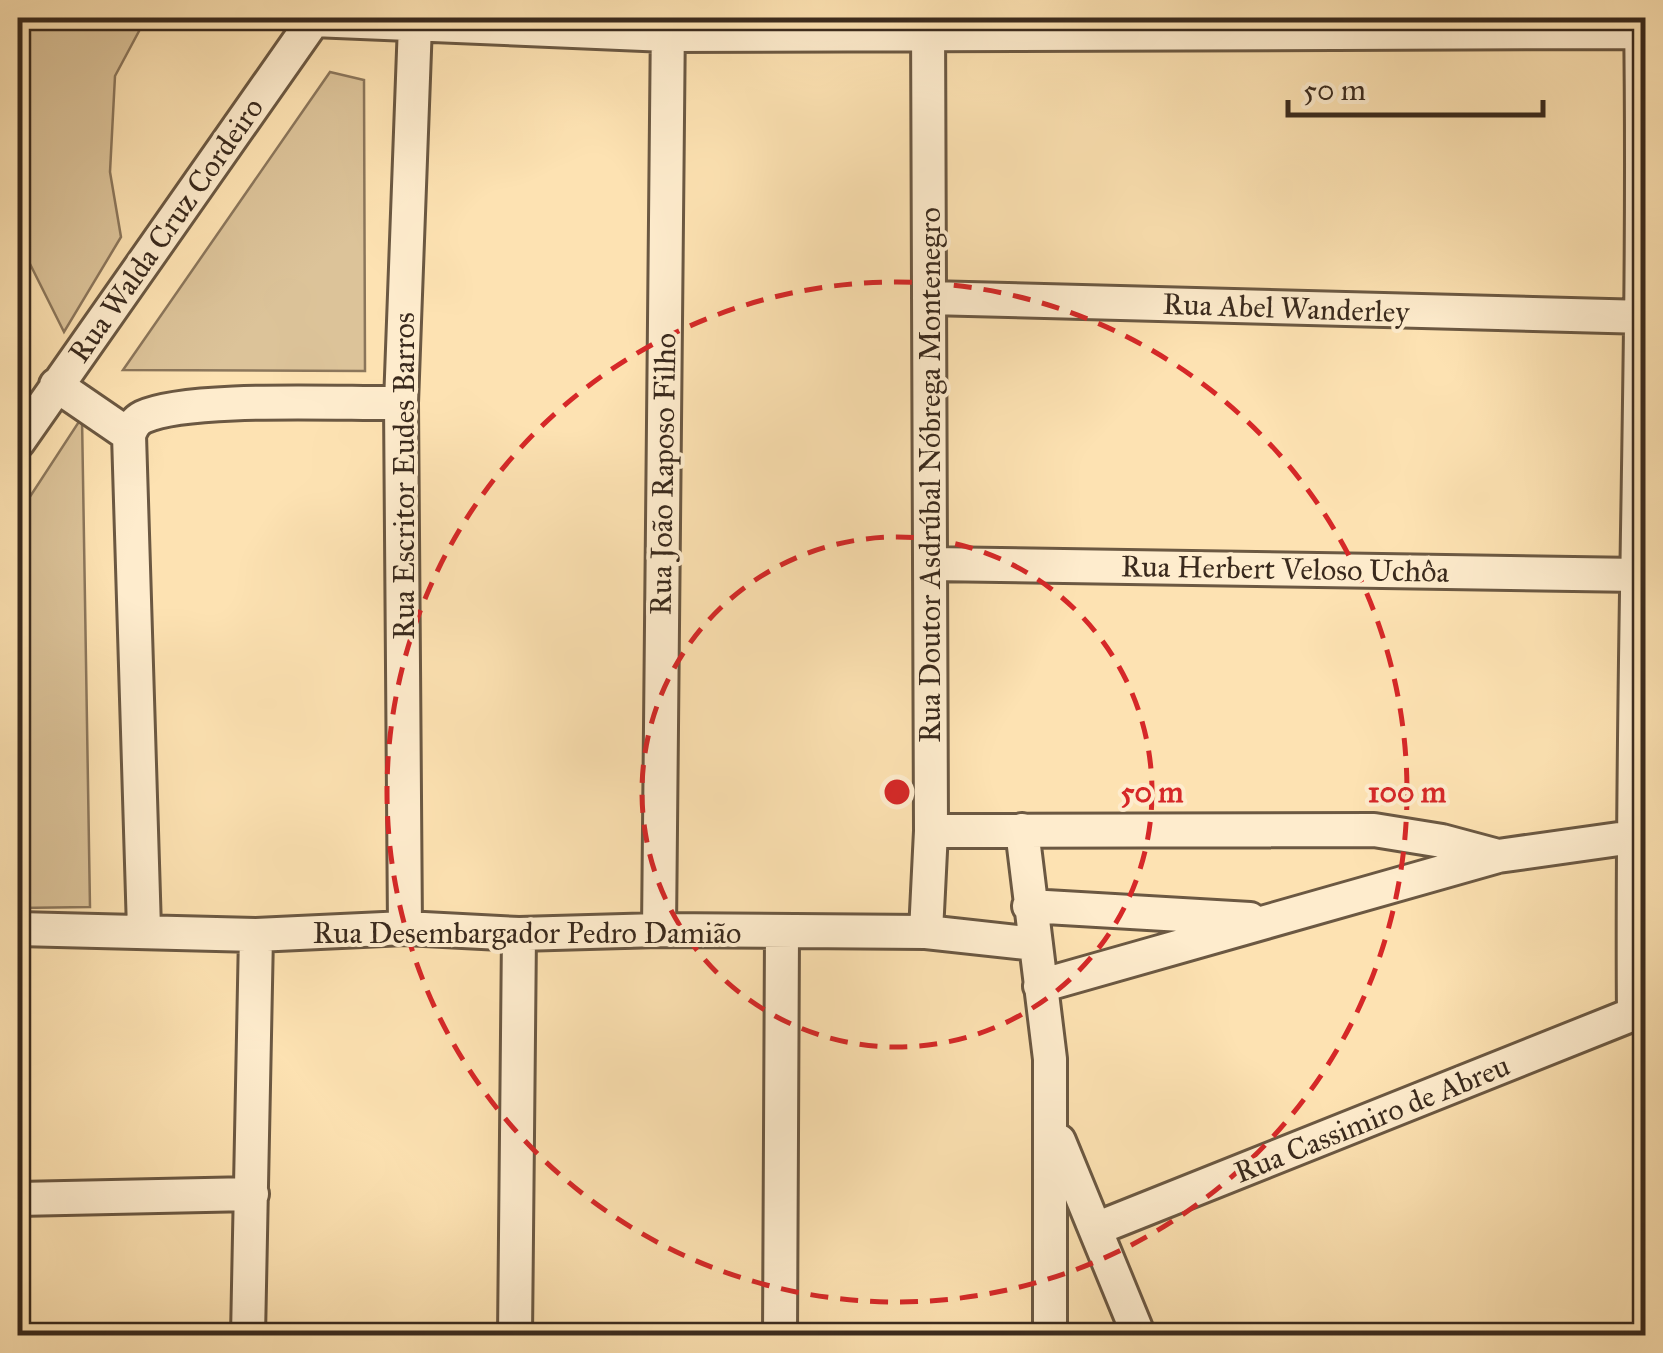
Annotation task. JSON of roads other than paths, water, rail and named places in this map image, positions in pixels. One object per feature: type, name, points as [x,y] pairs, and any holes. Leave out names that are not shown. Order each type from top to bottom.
[{"type":"street","points":[[314,19],[667,26],[1641,25],[1644,317],[1633,837],[1640,1012]]},
{"type":"street","name":"Rua Walda Cruz Cordeiro","points":[[18,442],[314,19]]},
{"type":"street","name":"Rua Escritor Eudes Barros","points":[[405,928],[401,402],[415,24]]},
{"type":"street","name":"Rua João Raposo Filho","points":[[659,930],[667,26]]},
{"type":"street","name":"Rua Doutor Asdrúbal Nóbrega Montenegro","points":[[926,932],[932,831],[928,27]]},
{"type":"street","name":"Rua Abel Wanderley","points":[[929,298],[1644,317]]},
{"type":"street","points":[[56,385],[129,435]]},
{"type":"street","points":[[144,929],[129,435],[137,421],[157,413],[230,406],[401,402]]},
{"type":"street","name":"Rua Herbert Veloso Uchôa","points":[[931,564],[1638,575]]},
{"type":"street","points":[[1022,830],[1054,1130],[1050,1336]]},
{"type":"street","points":[[932,831],[1374,830],[1442,841],[1498,856]]},
{"type":"street","points":[[1040,986],[1498,856],[1633,837]]},
{"type":"street","points":[[1029,906],[1275,920]]},
{"type":"street","name":"Rua Desembargador Pedro Damião","points":[[18,929],[256,934],[405,928],[519,934],[659,930],[782,934],[926,932],[1036,944]]},
{"type":"street","points":[[248,1336],[256,934]]},
{"type":"street","points":[[515,1336],[519,934]]},
{"type":"street","points":[[780,1336],[782,934]]},
{"type":"street","name":"Rua Cassimiro de Abreu","points":[[1098,1228],[1640,1012]]},
{"type":"street","points":[[1054,1130],[1098,1228],[1139,1336]]},
{"type":"street","points":[[18,1199],[252,1194]]}]
